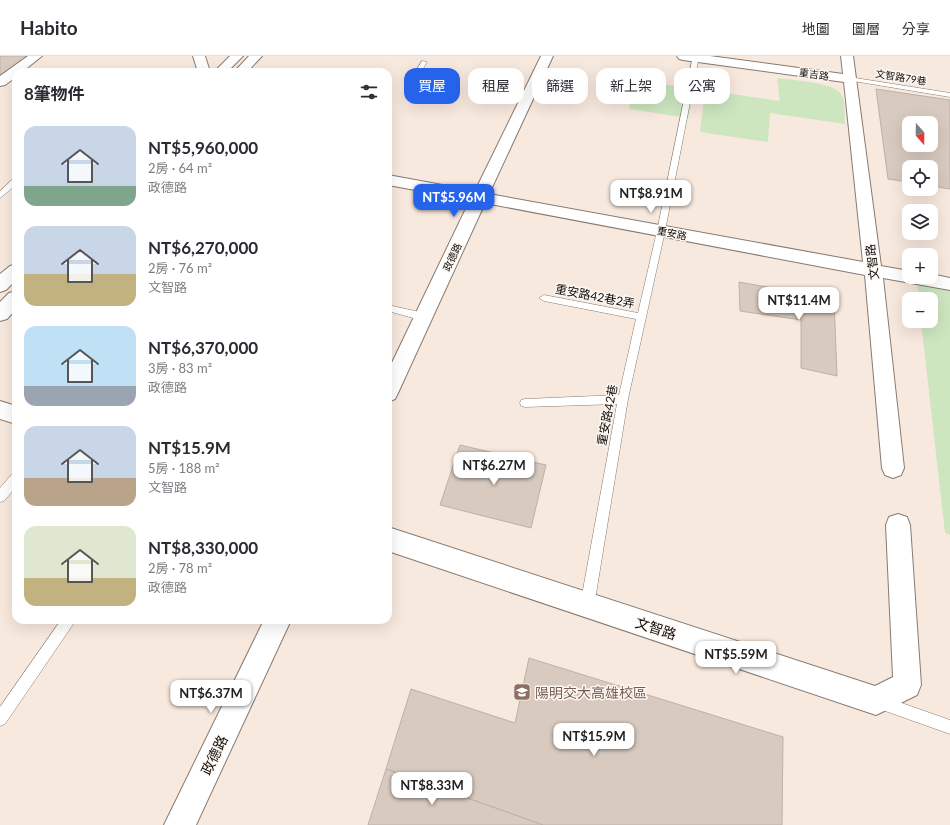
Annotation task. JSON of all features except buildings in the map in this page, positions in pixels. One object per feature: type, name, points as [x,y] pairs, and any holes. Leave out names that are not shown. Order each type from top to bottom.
[{"type":"street","points":[[21,68],[36,56]]},
{"type":"street","points":[[199,56],[203,68]]},
{"type":"street","points":[[224,68],[237,56]]},
{"type":"street","points":[[244,68],[256,56]]},
{"type":"street","name":"政德路","points":[[392,385],[547,56]]},
{"type":"street","name":"文智路","points":[[847,56],[873,270],[893,468]]},
{"type":"street","name":"重吉路","points":[[692,57],[849,79]]},
{"type":"street","name":"重安路","points":[[392,181],[902,275]]},
{"type":"street","points":[[0,285],[12,274]]},
{"type":"street","name":"重安路","points":[[938,282],[950,284]]},
{"type":"street","points":[[0,314],[12,302]]},
{"type":"street","points":[[0,410],[12,414]]},
{"type":"street","points":[[876,701],[907,685],[898,525]]},
{"type":"street","name":"文智路","points":[[392,540],[876,701]]},
{"type":"street","name":"政德路","points":[[180,825],[276,624]]},
{"type":"lane","name":"重安路42巷","points":[[587,606],[623,399],[661,230],[692,57]]},
{"type":"lane","points":[[421,68],[424,62]]},
{"type":"lane","name":"文智路79巷","points":[[849,79],[950,94]]},
{"type":"lane","points":[[0,195],[12,184]]},
{"type":"lane","name":"重安路42巷2弄","points":[[544,298],[642,316]]},
{"type":"lane","points":[[392,309],[424,317]]},
{"type":"lane","points":[[525,403],[623,399]]},
{"type":"lane","points":[[0,497],[12,483]]},
{"type":"lane","points":[[0,719],[67,624]]},
{"type":"lane","points":[[876,701],[950,728]]},
{"type":"green space","points":[[777,78],[812,82],[832,88],[838,91],[842,96],[844,102],[845,124],[770,113],[768,142],[700,132],[703,104],[730,104],[730,94],[780,101]]},
{"type":"green space","points":[[666,84],[674,86],[674,104],[691,104],[688,118],[629,109],[630,104],[666,104]]},
{"type":"green space","points":[[917,284],[926,284],[950,289],[950,535],[945,533],[922,328],[938,328],[938,292],[918,292]]},
{"type":"place","name":"陽明交大高雄校區","points":[[522,692]]}]
